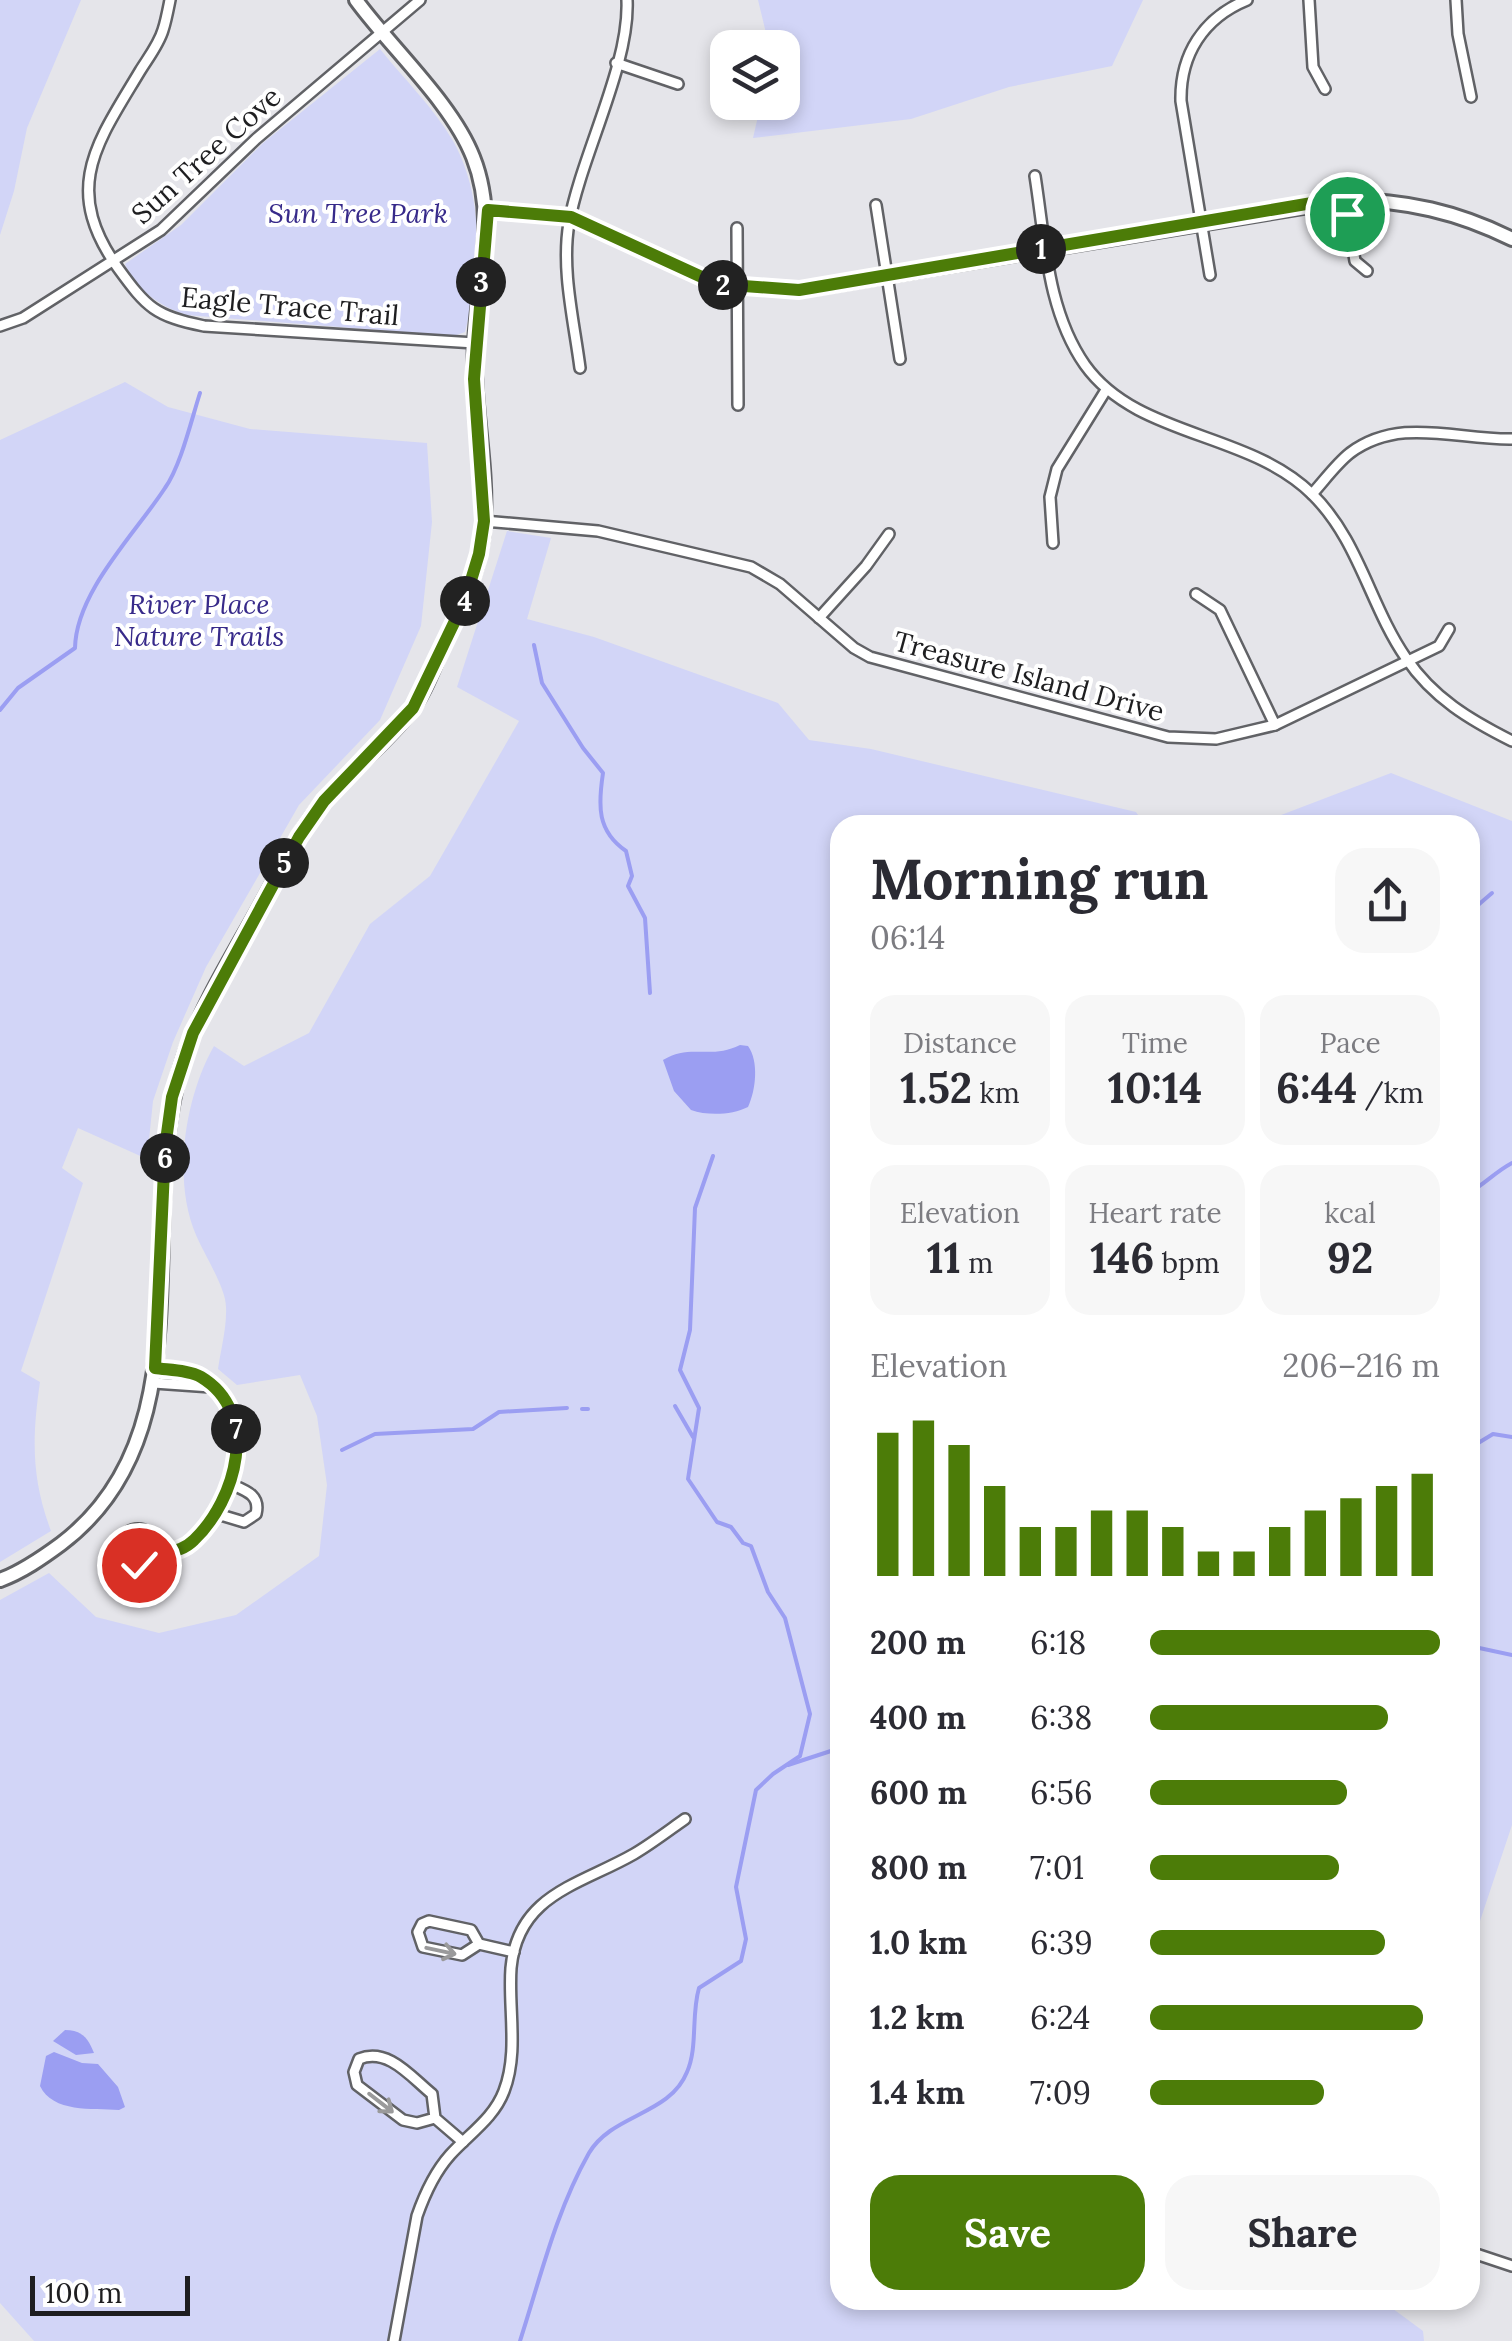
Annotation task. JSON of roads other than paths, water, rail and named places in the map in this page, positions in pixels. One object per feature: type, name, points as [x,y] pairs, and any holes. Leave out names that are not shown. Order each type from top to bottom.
[{"type":"street","name":"Eagle Trace Trail","points":[[170,0],[162,33],[106,127],[88,171],[91,212],[113,262],[137,294],[168,319],[204,326],[475,343]]},
{"type":"street","points":[[0,1580],[46,1556],[76,1533],[118,1483],[139,1441],[154,1383],[165,1148],[172,1097],[193,1033],[299,837],[324,801],[413,708],[465,600],[484,521],[474,379],[488,210],[464,135],[356,0]]},
{"type":"street","name":"Sun Tree Cove","points":[[0,326],[23,318],[161,230],[256,140],[420,0]]},
{"type":"street","points":[[580,368],[566,258],[571,217],[627,21],[627,0]]},
{"type":"street","points":[[1210,275],[1180,79],[1186,58],[1212,21],[1247,0]]},
{"type":"street","points":[[1309,0],[1314,67],[1325,88]]},
{"type":"street","points":[[1456,0],[1458,34],[1471,97]]},
{"type":"street","points":[[616,63],[678,84]]},
{"type":"street","points":[[1035,176],[1060,314],[1084,364],[1106,390],[1151,416],[1246,450],[1312,494],[1351,546],[1408,661],[1436,694],[1470,720],[1512,742]]},
{"type":"street","points":[[488,210],[571,217],[717,284],[799,290],[1345,200],[1392,200],[1436,209],[1512,240]]},
{"type":"street","points":[[1345,200],[1354,261],[1367,271]]},
{"type":"street","points":[[876,205],[900,359]]},
{"type":"street","points":[[737,228],[738,405]]},
{"type":"street","points":[[1053,544],[1050,497],[1057,470],[1106,390]]},
{"type":"street","points":[[1312,494],[1350,454],[1397,432],[1419,430],[1512,439]]},
{"type":"street","name":"Treasure Island Drive","points":[[484,521],[598,532],[737,562],[780,584],[854,648],[870,656],[1168,738],[1216,739],[1276,726],[1439,646],[1449,629]]},
{"type":"street","points":[[819,618],[889,534]]},
{"type":"street","points":[[1196,594],[1220,610],[1276,726]]},
{"type":"street","points":[[154,1555],[154,1538],[145,1530],[128,1531],[121,1540],[123,1557],[133,1564],[183,1549],[195,1540],[214,1514],[238,1450],[234,1420],[222,1397],[200,1376],[155,1368]]},
{"type":"street","points":[[154,1383],[211,1387]]},
{"type":"street","points":[[214,1514],[244,1522],[256,1514],[256,1499],[228,1483]]},
{"type":"street","points":[[394,2341],[417,2216],[437,2172],[488,2118],[504,2090],[510,2056],[514,1952],[527,1921],[558,1891],[635,1853],[685,1819]]},
{"type":"street","points":[[479,1944],[471,1930],[429,1921],[418,1932],[423,1947],[462,1955],[479,1944],[514,1952]]},
{"type":"street","points":[[435,2118],[416,2123],[403,2120],[357,2085],[354,2072],[359,2060],[372,2054],[384,2056],[432,2094],[435,2118],[463,2142]]},
{"type":"street","points":[[1480,2255],[1512,2266]]},
{"type":"water","points":[[748,1046],[755,1067],[748,1107],[720,1114],[691,1110],[674,1091],[663,1060],[682,1053],[719,1051]]},
{"type":"water","points":[[65,2030],[84,2036],[94,2053],[76,2055],[53,2041]]},
{"type":"water","points":[[54,2052],[82,2063],[98,2064],[118,2087],[125,2107],[74,2107],[46,2095],[40,2086],[46,2056]]},
{"type":"waterway","points":[[0,710],[18,688],[75,648],[78,627],[96,585],[171,478],[200,393]]},
{"type":"waterway","points":[[534,645],[542,683],[603,773],[602,817],[609,835],[626,851],[632,876],[628,886],[645,918],[650,993]]},
{"type":"waterway","points":[[1480,903],[1492,893]]},
{"type":"waterway","points":[[520,2341],[558,2222],[589,2153],[612,2130],[655,2106],[679,2086],[690,2062],[699,1988],[741,1961],[746,1939],[736,1887],[756,1790],[800,1756],[810,1714],[785,1618],[768,1592],[751,1546],[743,1543],[731,1527],[717,1522],[688,1479],[699,1408],[680,1370],[690,1330],[695,1208],[713,1156]]},
{"type":"waterway","points":[[1480,1185],[1512,1163]]},
{"type":"waterway","points":[[675,1406],[693,1437]]},
{"type":"waterway","points":[[342,1450],[375,1434],[473,1429],[499,1412],[567,1408]]},
{"type":"waterway","points":[[582,1409],[588,1409]]},
{"type":"waterway","points":[[1480,1442],[1493,1434],[1512,1437]]},
{"type":"waterway","points":[[1480,1648],[1512,1655]]},
{"type":"waterway","points":[[788,1765],[830,1751]]},
{"type":"park label","name":"Sun Tree Park","points":[[358,213]]},
{"type":"park label","name":"River Place Nature Trails","points":[[199,620]]}]
